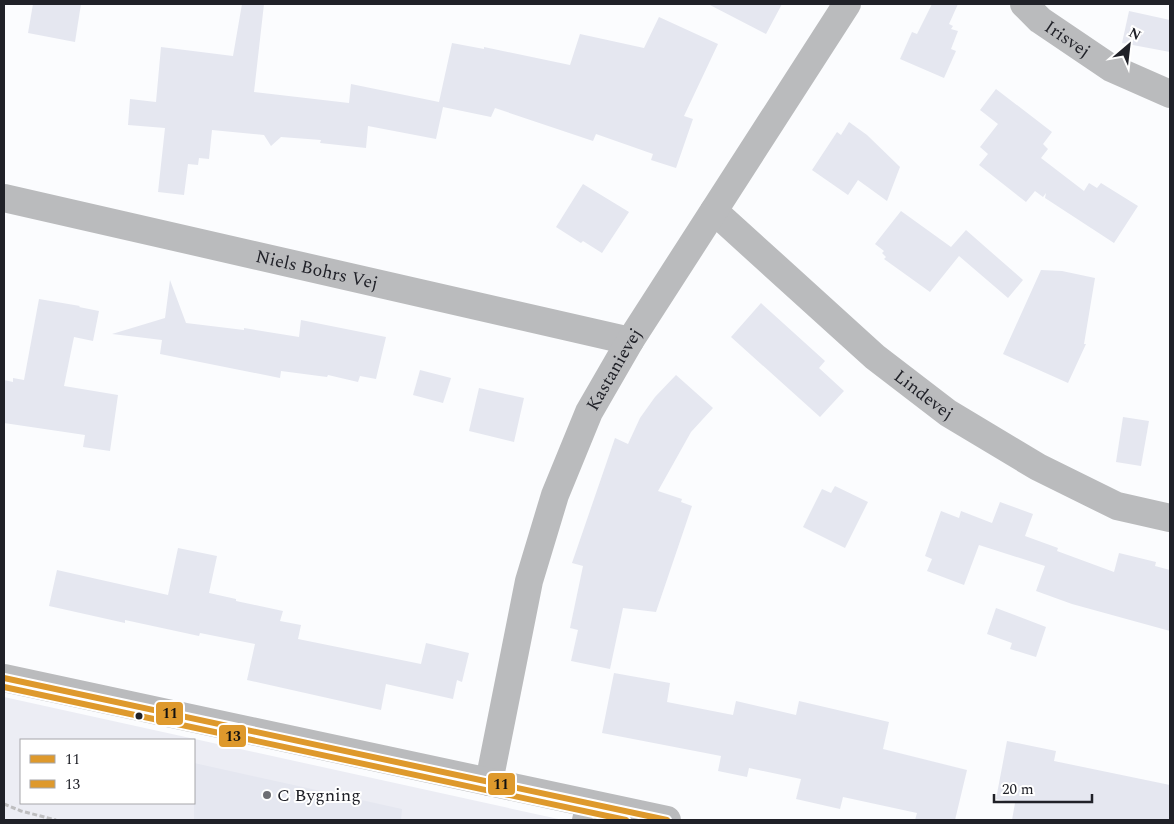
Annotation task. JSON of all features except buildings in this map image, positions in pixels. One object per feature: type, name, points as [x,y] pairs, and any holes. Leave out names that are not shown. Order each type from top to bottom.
[{"type":"street","name":"Kastanievej","points":[[489,782],[529,581],[555,495],[589,412],[630,341],[847,4]]},
{"type":"street","name":"Irisvej","points":[[1024,4],[1040,20],[1111,68],[1170,94]]},
{"type":"street","name":"Niels Bohrs Vej","points":[[4,198],[630,341]]},
{"type":"street","name":"Lindevej","points":[[714,211],[875,357],[948,413],[1038,467],[1117,506],[1170,518]]},
{"type":"street","points":[[4,678],[489,782],[584,812],[667,820]]},
{"type":"path","points":[[4,804],[21,811],[56,820]]},
{"type":"shaded area","points":[[4,697],[195,739],[20,739],[20,804],[195,804],[195,739],[563,820],[4,820]]},
{"type":"transit line","name":"11","points":[[4,678],[667,820]]},
{"type":"transit line","name":"13","points":[[4,687],[626,820]]},
{"type":"place","name":"C Bygning","points":[[267,795]]}]
